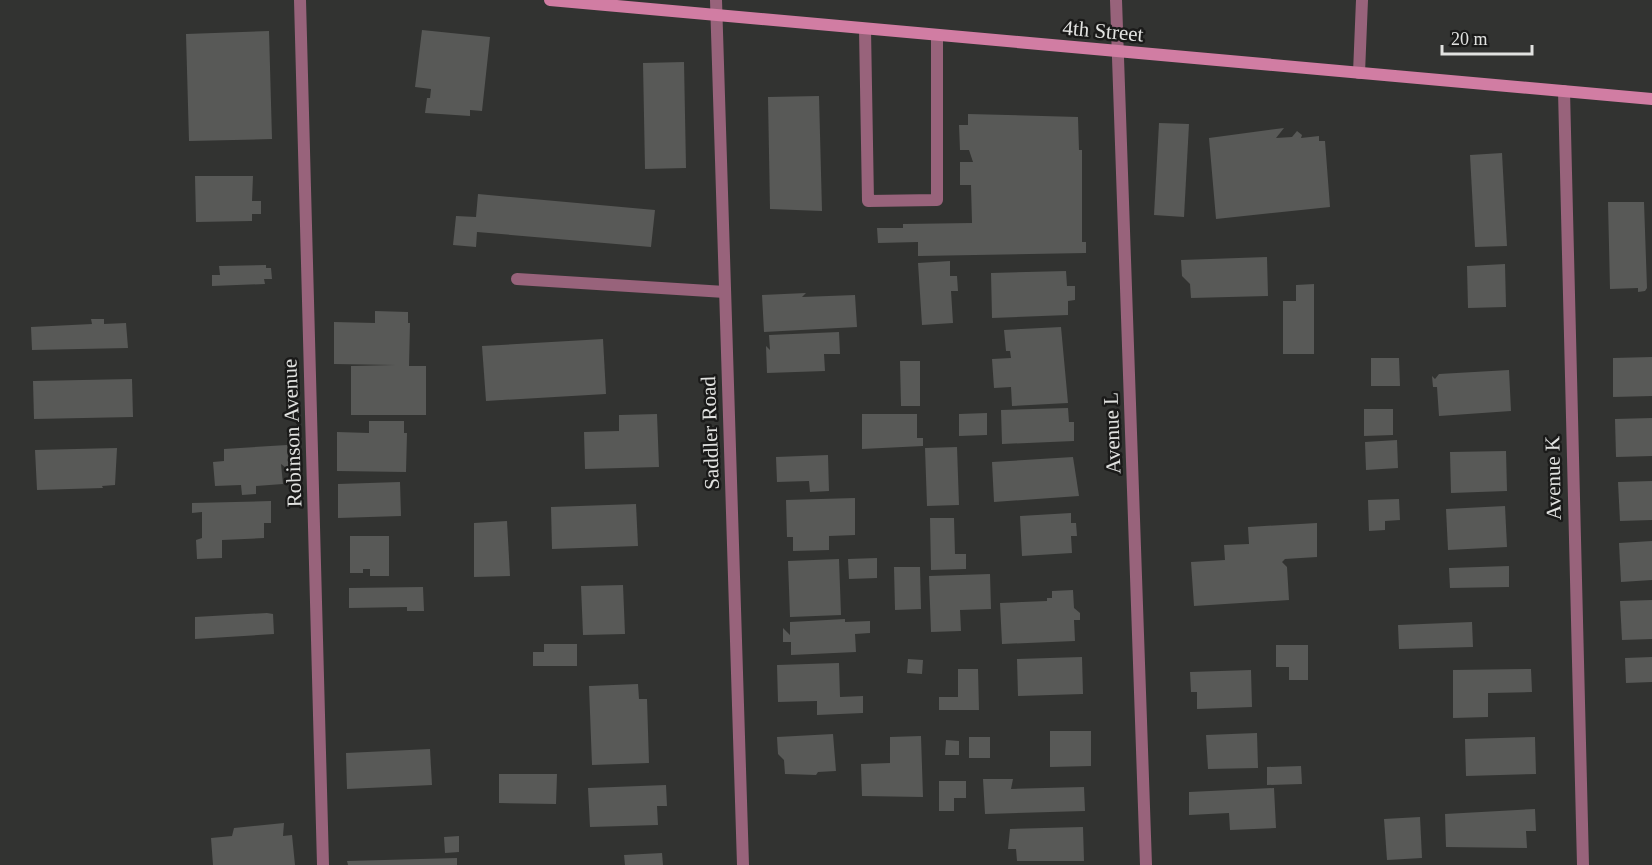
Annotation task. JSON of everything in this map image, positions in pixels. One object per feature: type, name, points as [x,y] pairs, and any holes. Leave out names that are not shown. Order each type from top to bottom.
[{"type":"main road","name":"4th Street","points":[[550,0],[1652,99]]},
{"type":"street","name":"Robinson Avenue","points":[[300,0],[323,865]]},
{"type":"street","name":"Saddler Road","points":[[716,0],[742,865]]},
{"type":"street","name":"Avenue L","points":[[1116,0],[1146,865]]},
{"type":"street","points":[[1359,73],[1362,0]]},
{"type":"street","points":[[865,29],[868,201],[937,200],[938,36]]},
{"type":"street","name":"Avenue K","points":[[1564,91],[1583,865]]},
{"type":"street","points":[[517,279],[725,292]]},
{"type":"building","points":[[422,30],[490,37],[482,111],[470,110],[470,116],[425,113],[431,89],[415,87]]},
{"type":"building","points":[[269,31],[272,139],[189,141],[186,34]]},
{"type":"building","points":[[684,62],[686,168],[645,169],[643,63]]},
{"type":"building","points":[[819,96],[822,211],[770,209],[768,97]]},
{"type":"building","points":[[968,114],[1078,117],[1079,150],[1082,150],[1082,242],[1086,242],[1086,253],[918,256],[918,242],[878,243],[877,228],[903,228],[903,224],[972,223],[971,185],[960,185],[960,162],[973,162],[969,150],[960,150],[959,125],[968,125]]},
{"type":"building","points":[[1159,123],[1189,124],[1184,217],[1154,215]]},
{"type":"building","points":[[1284,128],[1276,138],[1292,137],[1297,131],[1302,135],[1301,138],[1319,136],[1319,141],[1325,141],[1330,207],[1216,219],[1209,138]]},
{"type":"building","points":[[1502,153],[1507,246],[1475,247],[1470,155]]},
{"type":"building","points":[[195,176],[253,176],[252,201],[261,201],[261,214],[252,214],[252,221],[196,222]]},
{"type":"building","points":[[478,194],[655,210],[651,247],[477,232],[476,247],[453,245],[456,216],[476,217]]},
{"type":"building","points":[[1608,202],[1644,202],[1647,288],[1645,291],[1638,292],[1638,288],[1610,289]]},
{"type":"building","points":[[1267,257],[1268,296],[1191,298],[1190,284],[1182,276],[1181,260]]},
{"type":"building","points":[[950,261],[950,276],[957,276],[958,291],[951,291],[953,323],[922,325],[918,263]]},
{"type":"building","points":[[1505,264],[1506,307],[1468,308],[1467,266]]},
{"type":"building","points":[[266,265],[266,268],[271,268],[272,279],[264,279],[265,284],[212,286],[212,275],[220,275],[219,266]]},
{"type":"building","points":[[1066,271],[1067,286],[1075,286],[1075,300],[1068,301],[1068,315],[992,318],[991,273]]},
{"type":"building","points":[[1314,284],[1314,354],[1283,354],[1283,301],[1296,301],[1296,285]]},
{"type":"building","points":[[806,293],[802,297],[855,295],[857,327],[764,332],[762,295]]},
{"type":"building","points":[[375,311],[408,312],[409,366],[426,366],[426,415],[351,415],[351,366],[395,365],[334,364],[334,322],[375,323]]},
{"type":"building","points":[[91,319],[104,319],[104,324],[126,323],[128,348],[32,350],[31,327],[92,324]]},
{"type":"building","points":[[1061,327],[1068,403],[1012,406],[1011,387],[994,388],[992,359],[1011,358],[1010,351],[1006,351],[1004,330]]},
{"type":"building","points":[[839,332],[840,354],[824,354],[825,371],[767,373],[766,346],[770,350],[769,335]]},
{"type":"building","points":[[603,339],[606,394],[486,401],[482,346]]},
{"type":"building","points":[[1652,357],[1652,396],[1613,397],[1613,358]]},
{"type":"building","points":[[1371,358],[1399,358],[1400,386],[1371,386]]},
{"type":"building","points":[[900,361],[920,361],[920,406],[901,406]]},
{"type":"building","points":[[1509,370],[1511,411],[1439,416],[1437,387],[1433,387],[1432,376],[1435,379],[1439,374]]},
{"type":"building","points":[[132,379],[133,417],[34,419],[33,381]]},
{"type":"building","points":[[1068,408],[1069,422],[1074,422],[1074,441],[1002,444],[1001,410]]},
{"type":"building","points":[[1364,409],[1393,409],[1393,435],[1364,436]]},
{"type":"building","points":[[987,413],[987,435],[959,436],[959,414]]},
{"type":"building","points":[[657,414],[659,467],[585,469],[584,432],[619,431],[619,415]]},
{"type":"building","points":[[862,414],[917,414],[917,438],[923,438],[923,446],[862,449]]},
{"type":"building","points":[[1652,418],[1652,456],[1616,457],[1615,419]]},
{"type":"building","points":[[369,421],[404,421],[404,433],[407,433],[406,472],[337,471],[337,432],[369,433]]},
{"type":"building","points":[[1397,440],[1398,468],[1366,470],[1365,442]]},
{"type":"building","points":[[287,445],[289,470],[281,464],[283,484],[256,486],[256,494],[242,495],[241,485],[215,486],[213,462],[224,461],[224,449]]},
{"type":"building","points":[[957,447],[959,505],[927,506],[925,448]]},
{"type":"building","points":[[117,448],[115,485],[102,486],[103,488],[37,490],[35,450]]},
{"type":"building","points":[[1506,451],[1507,491],[1451,493],[1450,452]]},
{"type":"building","points":[[828,455],[829,491],[810,492],[809,481],[777,482],[776,457]]},
{"type":"building","points":[[1073,457],[1079,496],[994,502],[992,462]]},
{"type":"building","points":[[1652,481],[1652,520],[1620,521],[1618,482]]},
{"type":"building","points":[[400,482],[401,516],[338,518],[338,484]]},
{"type":"building","points":[[855,498],[855,535],[829,536],[829,550],[793,551],[793,537],[787,537],[786,500]]},
{"type":"building","points":[[1399,499],[1400,520],[1385,521],[1385,530],[1369,531],[1368,500]]},
{"type":"building","points":[[271,501],[271,523],[264,523],[264,538],[222,540],[222,558],[197,559],[196,540],[202,538],[202,512],[192,513],[192,503]]},
{"type":"building","points":[[636,504],[638,546],[552,549],[551,507]]},
{"type":"building","points":[[1505,506],[1507,547],[1448,550],[1446,509]]},
{"type":"building","points":[[1071,513],[1071,523],[1076,523],[1077,536],[1071,536],[1072,553],[1022,556],[1020,516]]},
{"type":"building","points":[[930,518],[954,518],[955,554],[966,554],[966,569],[931,570]]},
{"type":"building","points":[[507,521],[510,576],[474,577],[474,523]]},
{"type":"building","points":[[1317,523],[1317,557],[1285,559],[1282,562],[1287,567],[1289,600],[1194,606],[1191,562],[1225,560],[1224,545],[1249,544],[1248,527]]},
{"type":"building","points":[[350,536],[389,536],[389,576],[370,576],[370,569],[363,569],[363,573],[350,573]]},
{"type":"building","points":[[1652,541],[1652,580],[1621,582],[1619,543]]},
{"type":"building","points":[[877,558],[877,578],[849,579],[848,559]]},
{"type":"building","points":[[839,559],[841,615],[790,617],[788,561]]},
{"type":"building","points":[[1509,566],[1509,587],[1450,588],[1449,568]]},
{"type":"building","points":[[894,567],[920,567],[921,609],[895,610]]},
{"type":"building","points":[[990,574],[991,609],[960,610],[961,631],[931,632],[929,576]]},
{"type":"building","points":[[623,585],[625,634],[583,635],[581,586]]},
{"type":"building","points":[[423,587],[424,611],[407,611],[407,607],[349,608],[349,588]]},
{"type":"building","points":[[1073,590],[1074,608],[1080,613],[1080,620],[1074,620],[1075,641],[1002,644],[1000,603],[1047,601],[1047,598],[1052,598],[1052,591]]},
{"type":"building","points":[[1652,600],[1652,639],[1622,640],[1620,601]]},
{"type":"building","points":[[273,614],[274,634],[195,639],[195,617]]},
{"type":"building","points":[[845,619],[845,622],[870,621],[870,633],[855,634],[856,652],[791,655],[791,642],[783,642],[783,628],[790,635],[790,622]]},
{"type":"building","points":[[1472,622],[1473,647],[1399,649],[1398,625]]},
{"type":"building","points":[[544,644],[577,644],[577,666],[533,666],[533,652],[544,652]]},
{"type":"building","points":[[1276,645],[1308,645],[1308,680],[1289,680],[1289,667],[1276,667]]},
{"type":"building","points":[[1082,657],[1083,694],[1018,696],[1017,659]]},
{"type":"building","points":[[1652,657],[1652,682],[1626,683],[1625,658]]},
{"type":"building","points":[[908,659],[923,660],[922,674],[907,673]]},
{"type":"building","points":[[839,663],[840,697],[863,696],[863,713],[817,715],[817,701],[778,702],[777,665]]},
{"type":"building","points":[[958,669],[978,669],[979,710],[939,710],[939,697],[958,697]]},
{"type":"building","points":[[1531,669],[1532,692],[1488,693],[1488,717],[1453,718],[1453,670]]},
{"type":"building","points":[[1251,670],[1252,707],[1197,709],[1197,692],[1191,692],[1190,672]]},
{"type":"building","points":[[638,684],[639,699],[647,699],[649,763],[592,765],[589,686]]},
{"type":"building","points":[[1050,731],[1091,731],[1091,766],[1050,767]]},
{"type":"building","points":[[1257,733],[1258,768],[1208,769],[1206,735]]},
{"type":"building","points":[[833,734],[836,771],[818,772],[816,775],[785,774],[784,760],[778,754],[777,737]]},
{"type":"building","points":[[921,736],[923,797],[862,796],[861,764],[890,763],[890,737]]},
{"type":"building","points":[[969,737],[990,737],[990,758],[969,758]]},
{"type":"building","points":[[1535,737],[1536,774],[1466,776],[1465,739]]},
{"type":"building","points":[[946,740],[959,741],[959,755],[945,755]]},
{"type":"building","points":[[430,749],[432,785],[347,789],[346,753]]},
{"type":"building","points":[[1301,766],[1302,784],[1267,785],[1267,767]]},
{"type":"building","points":[[499,774],[557,774],[556,804],[499,803]]},
{"type":"building","points":[[983,779],[1013,779],[1011,789],[1084,787],[1085,811],[985,814]]},
{"type":"building","points":[[939,781],[966,781],[966,798],[954,798],[954,811],[939,811]]},
{"type":"building","points":[[666,785],[667,806],[657,806],[658,825],[590,827],[588,788]]},
{"type":"building","points":[[1274,788],[1276,828],[1230,830],[1229,813],[1189,815],[1189,792]]},
{"type":"building","points":[[1535,809],[1536,831],[1526,831],[1527,848],[1446,847],[1445,814]]},
{"type":"building","points":[[1420,817],[1422,858],[1387,860],[1384,819]]},
{"type":"building","points":[[284,823],[283,836],[292,835],[295,865],[213,865],[211,838],[232,836],[234,828]]},
{"type":"building","points":[[1083,827],[1084,861],[1017,861],[1016,849],[1008,849],[1010,829]]},
{"type":"building","points":[[459,836],[459,852],[445,853],[444,837]]},
{"type":"building","points":[[662,853],[663,865],[625,865],[624,855]]},
{"type":"building","points":[[457,858],[457,865],[348,865],[347,861]]}]
